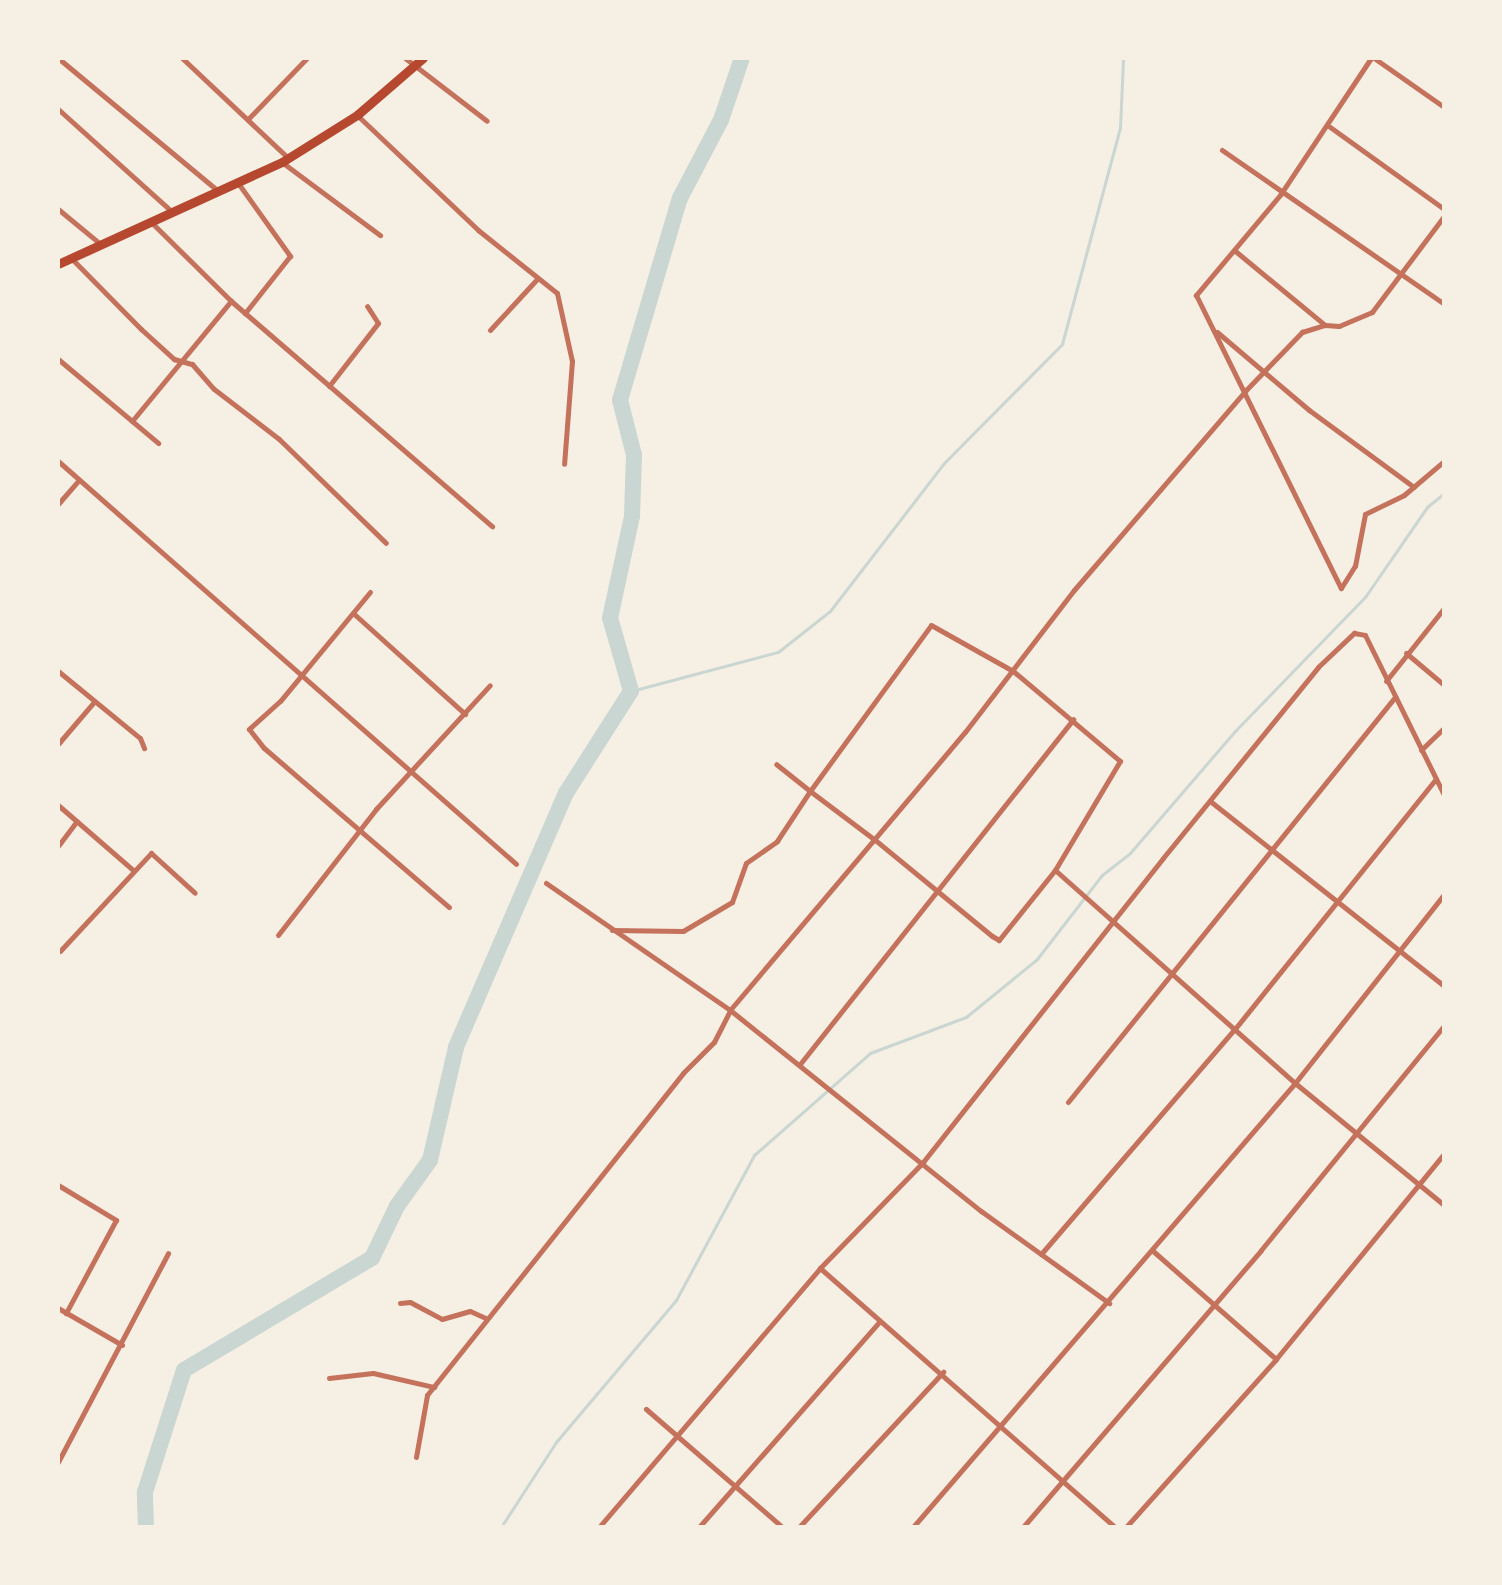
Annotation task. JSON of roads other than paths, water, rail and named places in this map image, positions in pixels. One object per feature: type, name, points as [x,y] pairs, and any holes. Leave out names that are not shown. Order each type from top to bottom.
[{"type":"highway","points":[[58,264],[98,242],[286,160],[357,115],[423,58]]},
{"type":"street","points":[[58,58],[218,191]]},
{"type":"street","points":[[182,58],[249,118],[286,160],[380,235]]},
{"type":"street","points":[[405,58],[487,121]]},
{"type":"street","points":[[1444,107],[1372,58],[1330,127],[1314,141],[1280,195],[1196,295],[1246,390],[1341,588],[1355,566],[1365,514],[1414,487],[1444,461]]},
{"type":"street","points":[[249,118],[304,59]]},
{"type":"street","points":[[58,109],[170,210]]},
{"type":"street","points":[[357,115],[537,279],[557,293],[568,331],[573,381],[564,464]]},
{"type":"street","points":[[1330,127],[1444,209]]},
{"type":"street","points":[[1222,150],[1280,195],[1444,304]]},
{"type":"street","points":[[238,183],[290,256],[245,313]]},
{"type":"street","points":[[58,209],[98,242]]},
{"type":"street","points":[[416,1457],[424,1400],[486,1318],[683,1073],[714,1042],[730,1010],[875,840],[1013,671],[1074,590],[1246,390],[1302,332],[1366,317],[1403,274],[1444,216]]},
{"type":"street","points":[[149,219],[231,301],[492,526]]},
{"type":"street","points":[[1234,250],[1325,325]]},
{"type":"street","points":[[71,257],[174,359],[186,361],[279,439],[386,543]]},
{"type":"street","points":[[490,330],[537,279]]},
{"type":"street","points":[[132,421],[186,361],[231,301]]},
{"type":"street","points":[[329,386],[378,323],[367,306]]},
{"type":"street","points":[[1215,330],[1414,487]]},
{"type":"street","points":[[58,359],[158,443]]},
{"type":"street","points":[[58,461],[516,864]]},
{"type":"street","points":[[58,504],[79,480]]},
{"type":"street","points":[[370,592],[303,674],[266,714],[251,723],[251,735],[449,907]]},
{"type":"street","points":[[1386,681],[1444,608]]},
{"type":"street","points":[[353,613],[465,714]]},
{"type":"street","points":[[612,930],[670,934],[723,911],[732,902],[746,863],[777,841],[810,791],[929,625],[1013,671],[1118,755],[1119,768],[1055,870],[999,940],[875,840],[810,791],[776,764]]},
{"type":"street","points":[[599,1527],[674,1433],[820,1268],[923,1162],[1318,667],[1354,633],[1365,635],[1444,795]]},
{"type":"street","points":[[1406,653],[1444,685]]},
{"type":"street","points":[[58,671],[140,738],[144,748]]},
{"type":"street","points":[[278,935],[361,831],[490,685]]},
{"type":"street","points":[[1068,1102],[1395,697]]},
{"type":"street","points":[[58,744],[94,702]]},
{"type":"street","points":[[800,1064],[1073,719]]},
{"type":"street","points":[[1421,750],[1444,728]]},
{"type":"street","points":[[1041,1254],[1234,1030],[1436,779]]},
{"type":"street","points":[[1210,801],[1444,986]]},
{"type":"street","points":[[58,805],[133,870]]},
{"type":"street","points":[[58,846],[77,821]]},
{"type":"street","points":[[60,951],[133,870],[154,854],[195,893]]},
{"type":"street","points":[[1055,870],[1295,1083],[1444,1205]]},
{"type":"street","points":[[546,883],[730,1010],[1041,1254],[1109,1303]]},
{"type":"street","points":[[913,1527],[1109,1303],[1295,1083],[1444,894]]},
{"type":"street","points":[[1023,1527],[1216,1303],[1444,1026]]},
{"type":"street","points":[[1126,1527],[1276,1359],[1444,1154]]},
{"type":"street","points":[[58,1185],[116,1220],[66,1313]]},
{"type":"street","points":[[1153,1251],[1216,1303],[1276,1359]]},
{"type":"street","points":[[58,1462],[168,1253]]},
{"type":"street","points":[[820,1268],[943,1372],[1115,1527]]},
{"type":"street","points":[[400,1303],[410,1302],[442,1319],[470,1311],[486,1318]]},
{"type":"street","points":[[58,1308],[122,1345]]},
{"type":"street","points":[[699,1527],[880,1321]]},
{"type":"street","points":[[799,1527],[943,1372]]},
{"type":"street","points":[[329,1378],[373,1373],[434,1387]]},
{"type":"street","points":[[646,1409],[782,1527]]},
{"type":"waterway","points":[[146,1527],[145,1492],[184,1370],[372,1258],[397,1206],[430,1160],[456,1047],[566,793],[631,691],[610,618],[632,516],[634,455],[620,400],[680,198],[721,120],[742,58]]},
{"type":"waterway","points":[[631,691],[778,652],[830,611],[944,463],[1062,344],[1120,128],[1123,58]]},
{"type":"waterway","points":[[501,1527],[556,1442],[676,1300],[754,1155],[870,1053],[966,1017],[1037,959],[1102,875],[1130,853],[1235,731],[1365,597],[1427,507],[1444,493]]}]
